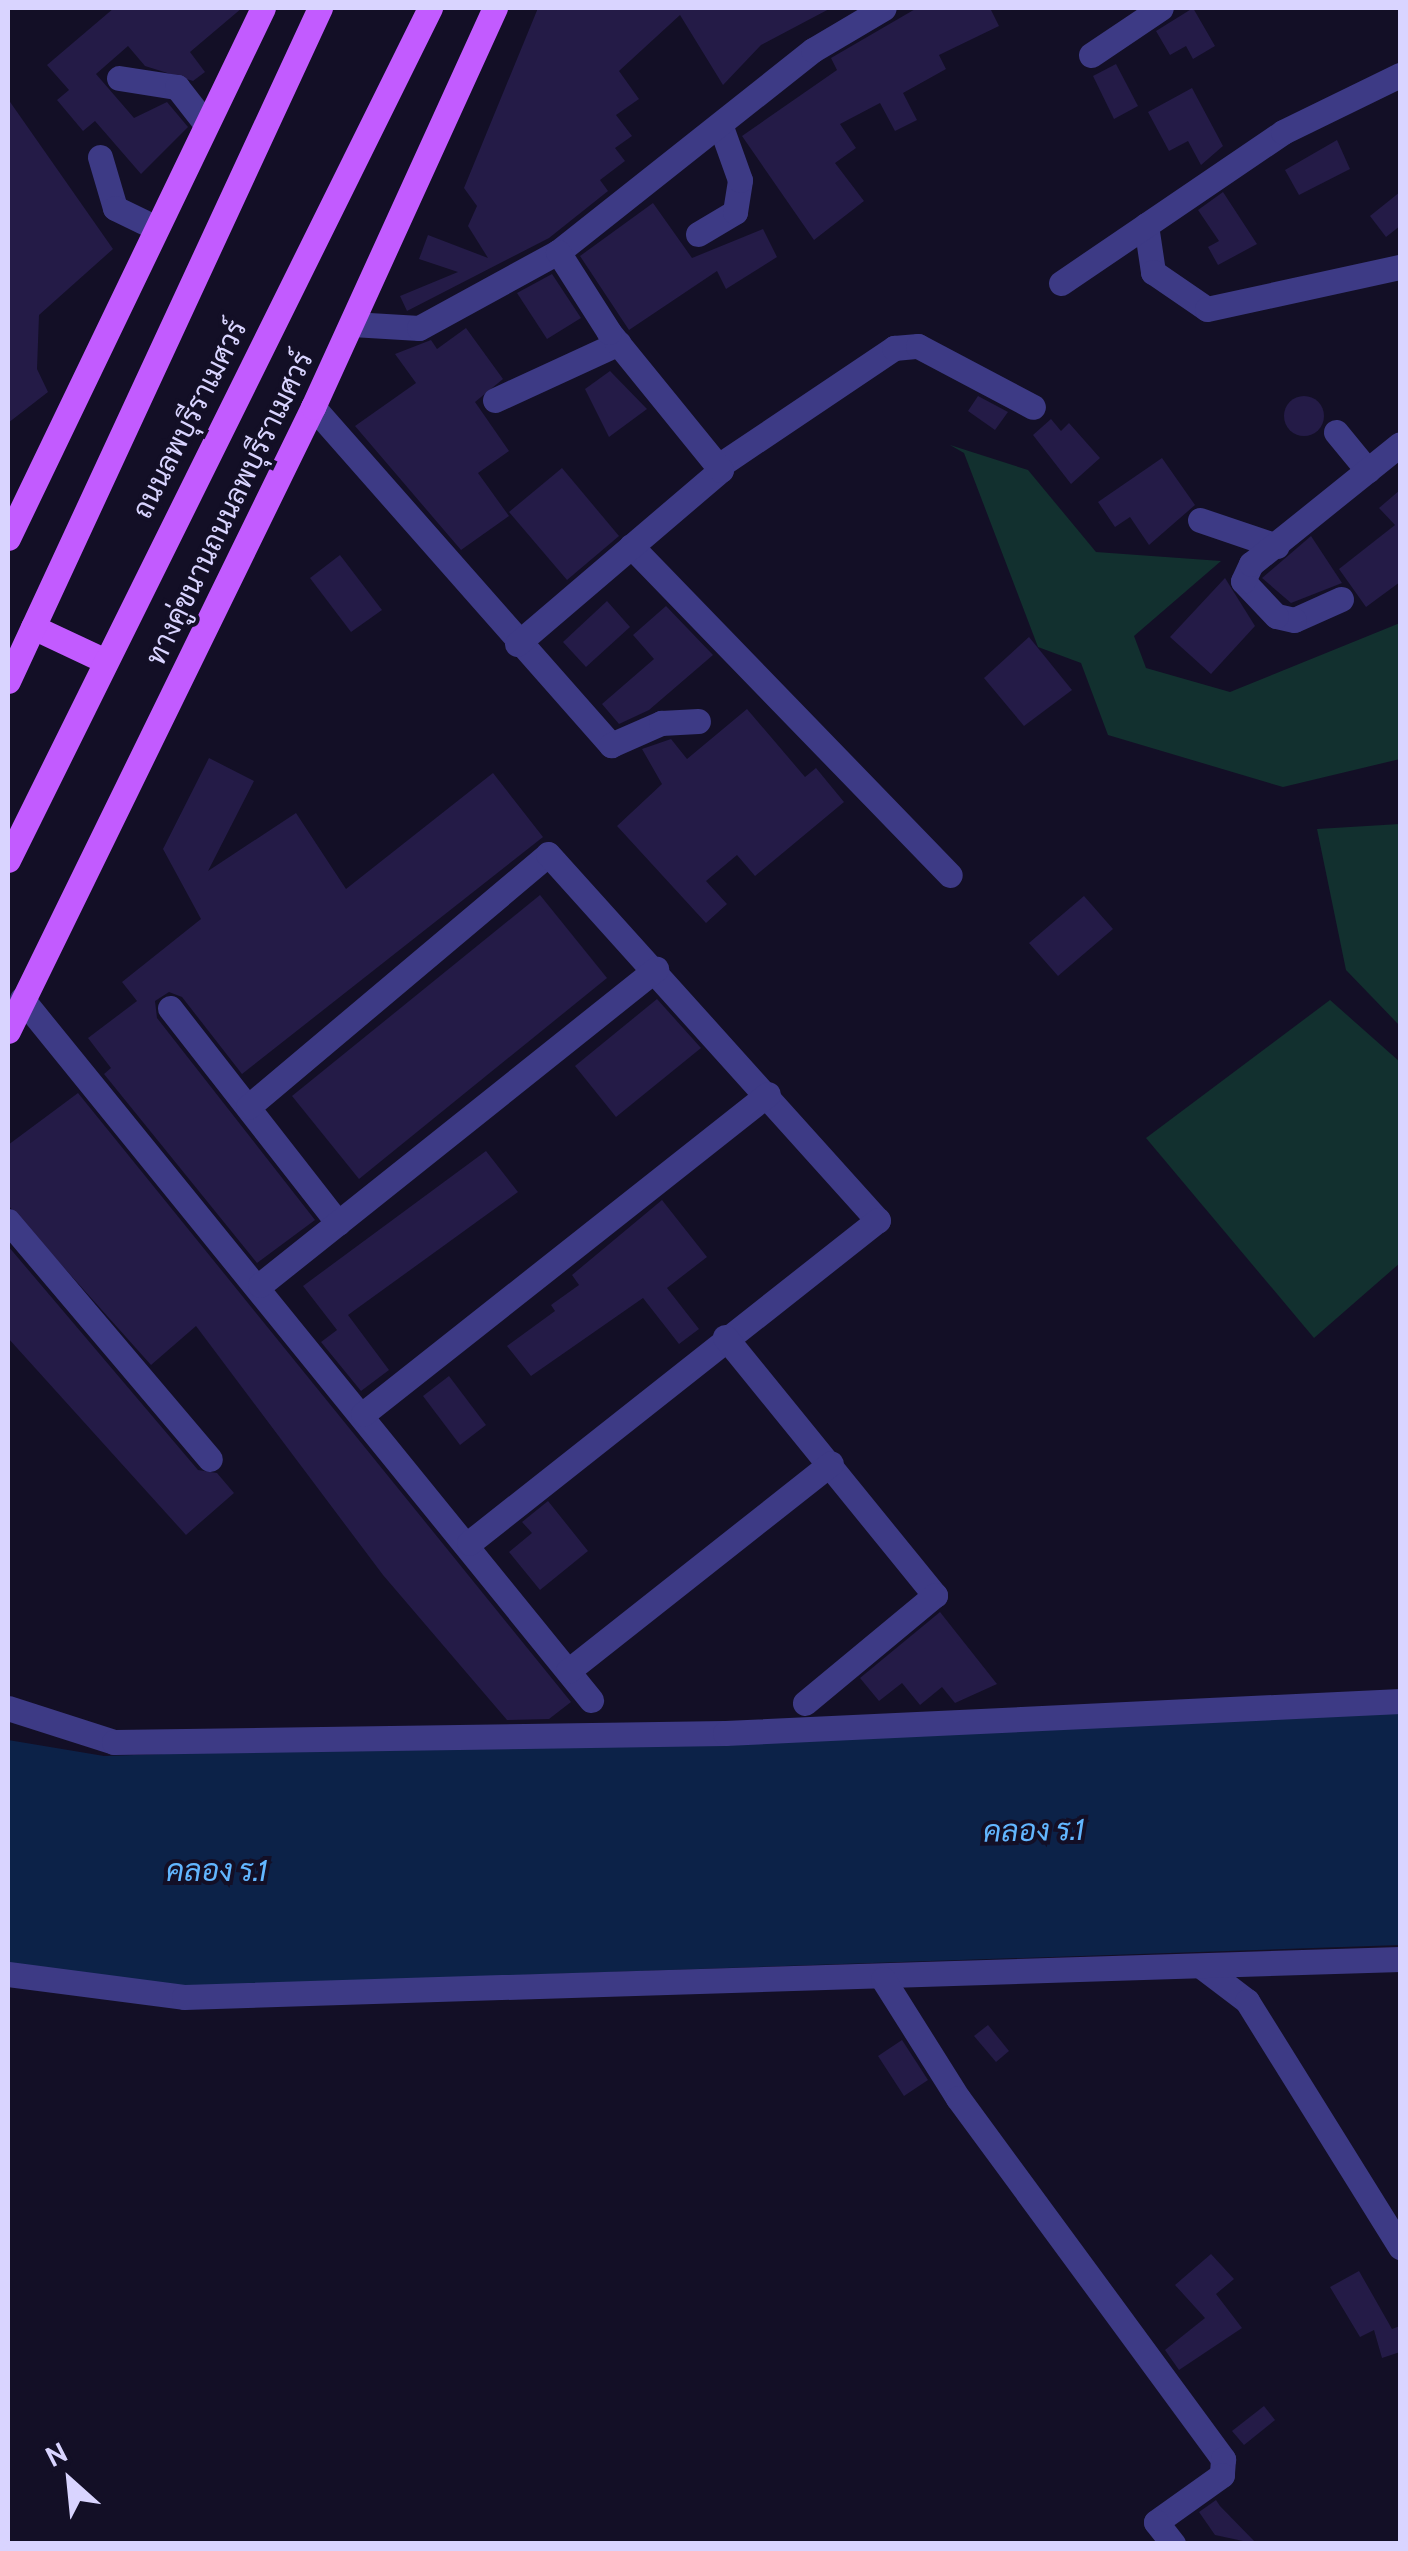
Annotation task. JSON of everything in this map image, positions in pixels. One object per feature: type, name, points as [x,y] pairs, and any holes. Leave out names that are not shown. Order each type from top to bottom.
[{"type":"main road","points":[[8,538],[154,226],[263,8]]},
{"type":"main road","name":"ถนนลพบุรีราเมศวร์","points":[[8,860],[102,659],[430,8]]},
{"type":"main road","name":"ทางคู่ขนานถนนลพบุรีราเมศวร์","points":[[8,1031],[313,407],[495,8]]},
{"type":"main road","name":"ถนนลพบุรีราเมศวร์","points":[[8,681],[316,14]]},
{"type":"main road","points":[[33,627],[102,659]]},
{"type":"street","points":[[352,324],[419,328],[558,252],[721,128],[784,87],[884,8]]},
{"type":"street","points":[[1092,56],[1161,8]]},
{"type":"street","points":[[1061,283],[1283,132],[1400,75]]},
{"type":"street","points":[[119,78],[176,87],[205,124]]},
{"type":"street","points":[[698,234],[736,212],[740,180],[721,128]]},
{"type":"street","points":[[100,157],[116,208],[154,226]]},
{"type":"street","points":[[1146,225],[1153,272],[1207,309],[1400,268]]},
{"type":"street","points":[[558,252],[618,343],[720,465]]},
{"type":"street","points":[[495,400],[618,343]]},
{"type":"street","points":[[517,644],[720,465],[894,348],[918,346],[1033,407]]},
{"type":"street","points":[[313,407],[517,644],[610,745],[661,723],[698,721]]},
{"type":"street","points":[[1336,432],[1368,471]]},
{"type":"street","points":[[1341,599],[1294,620],[1256,600],[1243,581],[1276,546],[1400,444]]},
{"type":"street","points":[[1200,520],[1276,546]]},
{"type":"street","points":[[631,546],[950,875]]},
{"type":"street","points":[[248,1107],[548,854],[878,1220],[469,1543]]},
{"type":"street","points":[[260,1285],[656,970]]},
{"type":"street","points":[[22,999],[260,1285],[592,1700]]},
{"type":"street","points":[[170,1008],[338,1222]]},
{"type":"street","points":[[363,1414],[768,1094]]},
{"type":"street","points":[[8,1221],[210,1458]]},
{"type":"street","points":[[726,1337],[935,1595],[805,1703]]},
{"type":"street","points":[[568,1670],[831,1464]]},
{"type":"street","points":[[8,1708],[114,1742],[778,1731],[1400,1701]]},
{"type":"street","points":[[8,1974],[184,1997],[882,1979],[1400,1960]]},
{"type":"street","points":[[1202,1966],[1246,2001],[1400,2247]]},
{"type":"street","points":[[882,1979],[958,2098],[1223,2459],[1222,2474],[1156,2522],[1173,2544]]},
{"type":"green space","points":[[950,445],[1028,470],[1096,552],[1221,561],[1134,636],[1146,668],[1230,692],[1400,623],[1400,759],[1283,787],[1108,735],[1081,663],[1038,647],[964,453]]},
{"type":"green space","points":[[1400,824],[1400,1026],[1346,970],[1317,829]]},
{"type":"green space","points":[[1330,1000],[1400,1062],[1400,1263],[1314,1338],[1146,1138]]},
{"type":"water","name":"คลอง ร.1","points":[[1400,1713],[1400,1945],[175,1987],[8,1965],[8,1740],[104,1756]]},
{"type":"building","points":[[114,8],[242,8],[190,52],[205,72],[193,81],[145,66],[128,46],[96,74],[134,118],[167,102],[188,127],[141,174],[95,121],[83,131],[57,100],[69,90],[47,65]]},
{"type":"building","points":[[538,8],[831,8],[761,45],[723,85],[680,15],[619,71],[639,99],[616,115],[632,136],[615,148],[625,161],[600,180],[608,191],[549,238],[407,311],[400,296],[458,272],[419,259],[428,235],[488,258],[468,226],[477,206],[464,188]]},
{"type":"building","points":[[917,8],[990,8],[999,26],[939,55],[946,69],[903,93],[917,120],[895,131],[880,103],[840,124],[856,148],[835,163],[864,201],[814,240],[742,136],[837,70],[831,58]]},
{"type":"building","points":[[1193,8],[1215,46],[1193,59],[1186,46],[1170,55],[1156,31]]},
{"type":"building","points":[[1116,64],[1138,106],[1114,119],[1093,76]]},
{"type":"building","points":[[1192,88],[1223,146],[1201,165],[1188,141],[1169,151],[1148,112]]},
{"type":"building","points":[[8,99],[113,249],[39,315],[37,369],[48,392],[8,423]]},
{"type":"building","points":[[1337,140],[1350,169],[1299,195],[1285,170]]},
{"type":"building","points":[[1223,192],[1257,244],[1218,265],[1208,247],[1219,241],[1198,210]]},
{"type":"building","points":[[1400,192],[1400,226],[1386,237],[1370,216]]},
{"type":"building","points":[[653,203],[692,258],[763,229],[777,257],[726,289],[717,271],[629,330],[580,256]]},
{"type":"building","points":[[552,274],[581,318],[547,339],[517,293]]},
{"type":"building","points":[[466,328],[503,379],[475,402],[509,451],[478,473],[509,516],[461,550],[355,426],[416,383],[395,354],[431,340],[437,349]]},
{"type":"building","points":[[610,371],[647,409],[609,437],[585,389]]},
{"type":"building","points":[[978,396],[1008,412],[995,430],[968,411]]},
{"type":"building","points":[[1304,396],[1318,402],[1324,416],[1318,430],[1304,436],[1290,430],[1284,416],[1290,402]]},
{"type":"building","points":[[1051,419],[1061,431],[1069,423],[1100,458],[1071,484],[1033,435]]},
{"type":"building","points":[[1162,458],[1195,505],[1149,545],[1130,517],[1115,527],[1098,502]]},
{"type":"building","points":[[562,468],[619,536],[567,580],[509,512]]},
{"type":"building","points":[[1400,490],[1400,582],[1366,607],[1339,569],[1395,525],[1379,508]]},
{"type":"building","points":[[1311,536],[1342,583],[1291,603],[1262,578]]},
{"type":"building","points":[[340,555],[382,610],[351,632],[310,578]]},
{"type":"building","points":[[1225,578],[1255,626],[1211,674],[1170,637]]},
{"type":"building","points":[[607,601],[630,627],[586,667],[563,642]]},
{"type":"building","points":[[666,606],[713,655],[649,710],[619,724],[602,704],[654,659],[633,635]]},
{"type":"building","points":[[1029,637],[1072,690],[1024,726],[984,678]]},
{"type":"building","points":[[747,709],[805,777],[816,768],[844,802],[755,876],[737,855],[706,881],[727,904],[706,923],[617,826],[662,784],[642,749],[671,739],[687,759]]},
{"type":"building","points":[[209,758],[254,781],[208,871],[296,813],[346,889],[493,773],[543,837],[242,1074],[182,997],[169,992],[155,1001],[157,1018],[315,1220],[257,1263],[104,1074],[111,1068],[88,1038],[137,1001],[122,982],[201,919],[163,849]]},
{"type":"building","points":[[540,895],[607,978],[359,1179],[292,1096]]},
{"type":"building","points":[[1084,896],[1113,929],[1058,976],[1029,943]]},
{"type":"building","points":[[657,999],[701,1048],[616,1117],[575,1066]]},
{"type":"building","points":[[78,1093],[571,1702],[549,1719],[507,1720],[383,1575],[196,1326],[151,1365],[8,1205],[8,1145]]},
{"type":"building","points":[[486,1151],[518,1192],[348,1315],[389,1370],[361,1391],[321,1342],[337,1330],[303,1286]]},
{"type":"building","points":[[662,1200],[707,1257],[667,1288],[699,1329],[679,1344],[643,1298],[531,1376],[507,1346],[555,1311],[551,1305],[579,1285],[572,1275]]},
{"type":"building","points":[[8,1246],[198,1470],[217,1473],[234,1493],[186,1535],[8,1338]]},
{"type":"building","points":[[449,1376],[486,1425],[460,1445],[423,1396]]},
{"type":"building","points":[[548,1501],[588,1551],[540,1590],[509,1552],[532,1533],[522,1522]]},
{"type":"building","points":[[940,1612],[997,1684],[955,1703],[942,1687],[920,1705],[902,1683],[879,1701],[860,1678]]},
{"type":"building","points":[[988,2025],[1009,2051],[996,2062],[974,2036]]},
{"type":"building","points":[[902,2040],[928,2080],[904,2096],[878,2056]]},
{"type":"building","points":[[1211,2254],[1234,2279],[1216,2294],[1242,2328],[1179,2370],[1165,2350],[1205,2318],[1175,2285]]},
{"type":"building","points":[[1359,2271],[1392,2329],[1400,2326],[1400,2352],[1382,2358],[1374,2330],[1360,2337],[1330,2287]]},
{"type":"building","points":[[1264,2406],[1275,2420],[1244,2445],[1232,2431]]},
{"type":"building","points":[[1216,2500],[1257,2544],[1215,2535],[1199,2512]]}]
